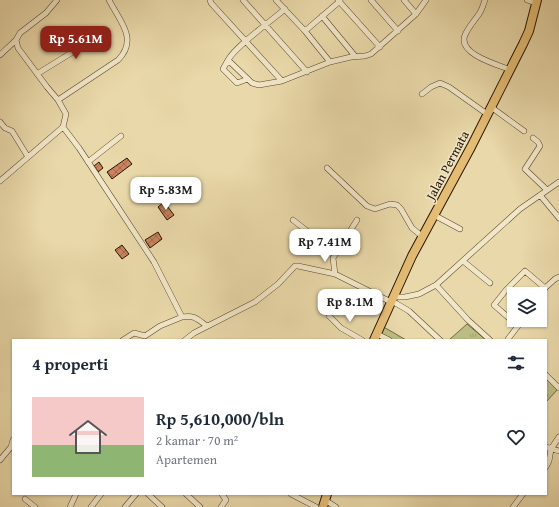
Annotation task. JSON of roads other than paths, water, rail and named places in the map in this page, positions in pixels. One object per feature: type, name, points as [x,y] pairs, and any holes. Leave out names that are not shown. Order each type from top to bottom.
[{"type":"main road","name":"Jalan Permata","points":[[376,338],[422,237],[511,70],[529,31],[536,2]]},
{"type":"street","points":[[0,55],[16,40],[20,33],[46,13],[57,0]]},
{"type":"street","points":[[58,100],[118,60],[127,47],[125,28],[109,0]]},
{"type":"street","points":[[210,0],[282,81]]},
{"type":"street","points":[[243,0],[307,72]]},
{"type":"street","points":[[276,0],[305,31],[330,62]]},
{"type":"street","points":[[371,0],[398,31]]},
{"type":"street","points":[[404,0],[416,14]]},
{"type":"street","points":[[228,60],[248,80],[259,85],[282,81],[330,62],[355,56],[365,56],[371,54],[398,31],[416,14],[426,0]]},
{"type":"street","points":[[485,0],[480,13],[467,30],[464,38],[464,44],[473,54],[511,70]]},
{"type":"street","points":[[526,0],[536,2]]},
{"type":"street","points":[[305,31],[339,1],[380,47]]},
{"type":"street","points":[[248,80],[239,84],[236,83],[223,69],[232,55],[285,9]]},
{"type":"street","points":[[322,16],[355,56]]},
{"type":"street","points":[[37,74],[105,32]]},
{"type":"street","points":[[0,181],[63,127],[66,114],[58,100],[18,48],[16,40]]},
{"type":"street","points":[[422,94],[440,83],[524,131]]},
{"type":"street","points":[[0,122],[12,131],[28,157]]},
{"type":"street","points":[[63,127],[154,262],[182,317]]},
{"type":"street","points":[[88,162],[121,136]]},
{"type":"street","points":[[533,138],[540,146],[525,169],[547,190]]},
{"type":"street","points":[[327,168],[367,206],[375,209],[390,204],[397,205],[401,209],[408,223],[422,237]]},
{"type":"street","points":[[392,300],[419,294],[436,285],[520,209],[559,182]]},
{"type":"street","points":[[540,194],[559,218]]},
{"type":"street","points":[[434,215],[460,229]]},
{"type":"street","points":[[293,220],[316,238],[337,251]]},
{"type":"street","points":[[335,274],[333,258],[357,220]]},
{"type":"street","points":[[463,261],[490,282]]},
{"type":"street","points":[[186,339],[207,326],[255,302],[278,284],[295,266],[298,266],[335,274],[392,300],[409,311],[439,339]]},
{"type":"street","points":[[508,339],[518,326],[494,305],[506,290],[525,271],[545,288],[559,277]]},
{"type":"street","points":[[436,285],[468,320],[489,339]]},
{"type":"street","points":[[329,316],[341,328],[360,339]]},
{"type":"street","points":[[125,339],[134,333],[145,336],[160,326],[182,317],[195,317],[207,326]]},
{"type":"street","points":[[547,376],[559,388]]},
{"type":"street","points":[[547,465],[549,461],[548,448],[559,437]]},
{"type":"street","points":[[0,460],[11,447],[12,444]]},
{"type":"street","points":[[548,448],[559,451]]},
{"type":"street","points":[[70,507],[76,495]]},
{"type":"street","points":[[91,507],[100,495]]},
{"type":"street","points":[[125,507],[135,495]]},
{"type":"street","points":[[149,495],[161,507]]},
{"type":"street","points":[[187,495],[200,507]]},
{"type":"street","points":[[220,507],[226,500],[223,495]]},
{"type":"street","points":[[293,495],[316,507]]},
{"type":"street","points":[[513,507],[523,495]]},
{"type":"street","points":[[25,499],[35,507]]},
{"type":"street","points":[[325,500],[336,507]]}]
